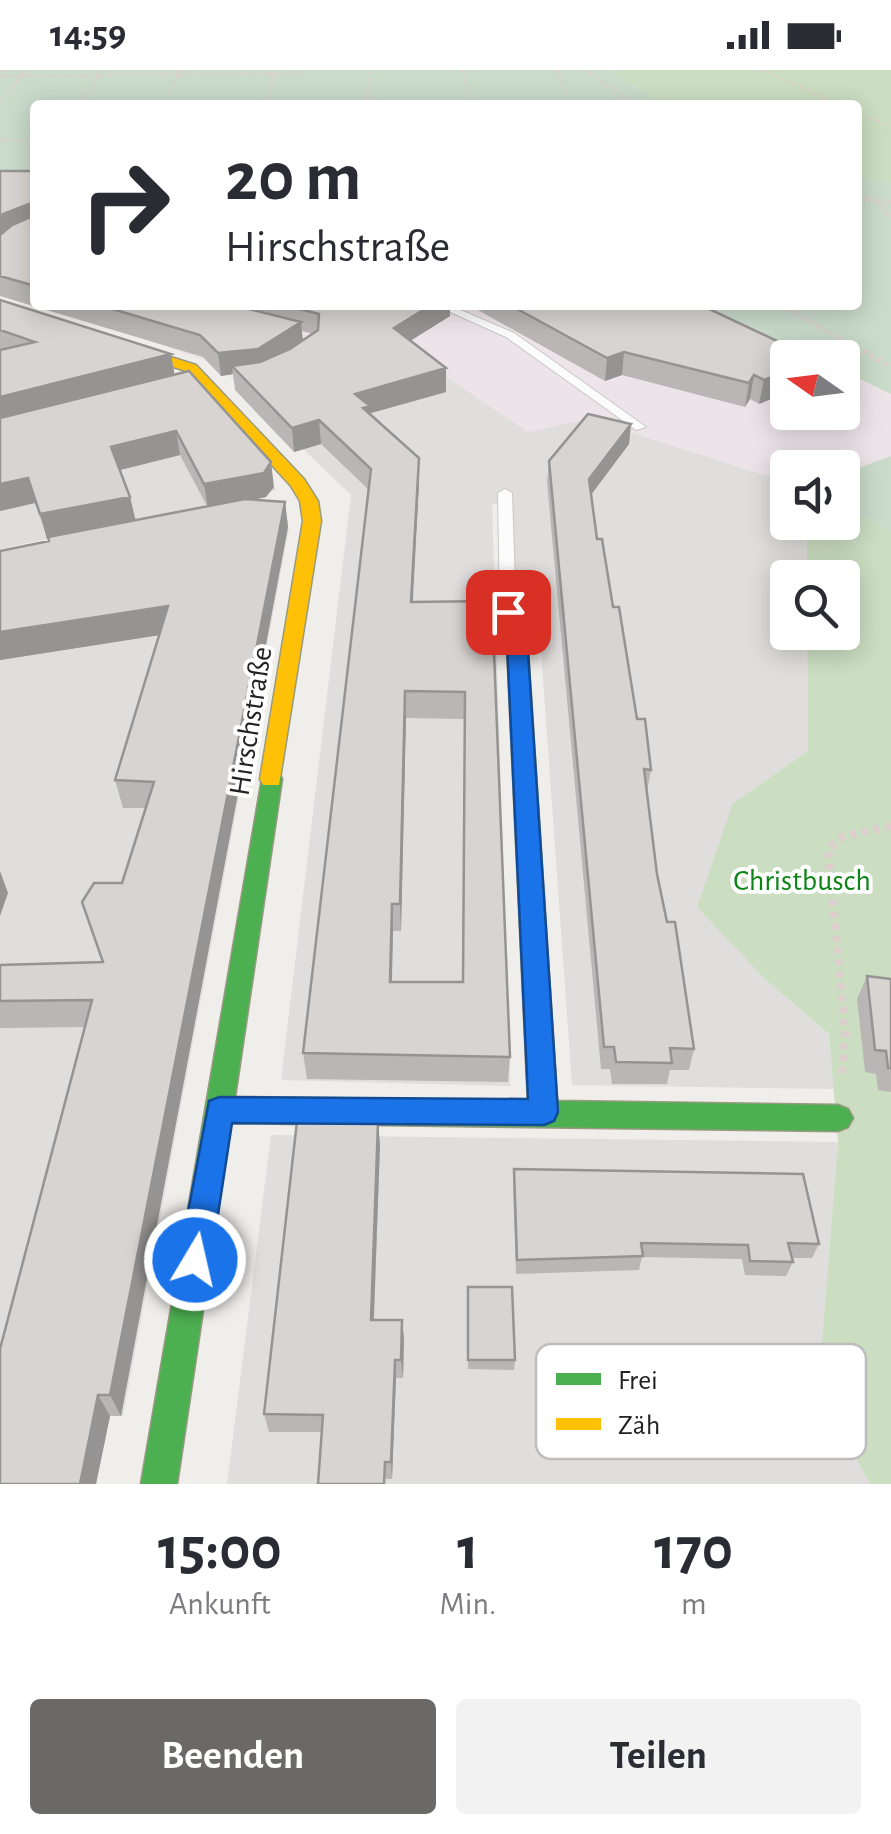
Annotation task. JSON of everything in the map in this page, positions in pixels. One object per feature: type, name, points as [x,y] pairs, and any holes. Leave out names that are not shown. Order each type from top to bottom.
[{"type":"street","points":[[0,307],[190,368],[202,381]]},
{"type":"street","name":"Hirschstraße","points":[[159,1484],[312,521],[309,502],[298,483],[202,381]]},
{"type":"street","points":[[508,612],[516,621],[544,1112]]},
{"type":"street","points":[[219,1110],[838,1118]]},
{"type":"lane","points":[[452,310],[510,335],[640,427]]},
{"type":"lane","points":[[202,381],[236,388]]},
{"type":"lane","points":[[505,494],[508,612]]},
{"type":"path","points":[[0,70],[6,70]]},
{"type":"path","points":[[1,77],[6,70]]},
{"type":"path","points":[[0,102],[26,70]]},
{"type":"path","points":[[83,100],[102,70]]},
{"type":"path","points":[[367,100],[369,70]]},
{"type":"path","points":[[463,70],[469,100]]},
{"type":"path","points":[[557,70],[569,100]]},
{"type":"path","points":[[585,70],[629,100]]},
{"type":"path","points":[[763,70],[827,100]]},
{"type":"path","points":[[166,100],[178,72]]},
{"type":"path","points":[[267,100],[274,72]]},
{"type":"path","points":[[1,77],[302,73]]},
{"type":"path","points":[[862,115],[891,126]]},
{"type":"path","points":[[0,141],[30,141]]},
{"type":"path","points":[[862,198],[891,202]]},
{"type":"path","points":[[877,200],[891,218]]},
{"type":"path","points":[[790,310],[891,366]]},
{"type":"path","points":[[838,1118],[845,1032],[828,849],[842,836],[891,826]]},
{"type":"shaded area","points":[[226,310],[711,310],[776,340],[770,340],[770,430],[860,430],[860,379],[891,394],[891,456],[860,468],[860,450],[770,450],[770,477],[589,419],[528,432],[427,364],[250,398],[220,367],[161,345]]},
{"type":"shaded area","points":[[427,364],[477,395],[589,419],[770,477],[770,540],[807,540],[807,560],[770,560],[770,650],[807,650],[808,751],[733,803],[766,980],[829,1034],[834,1089],[572,1085],[538,609],[518,609],[511,502],[492,504],[510,1086],[281,1080],[351,495],[250,398]]},
{"type":"shaded area","points":[[191,395],[277,490],[0,549],[0,447]]},
{"type":"shaded area","points":[[238,528],[289,528],[123,1416],[0,1415],[0,580]]},
{"type":"shaded area","points":[[271,1135],[838,1142],[822,1344],[536,1344],[536,1459],[856,1459],[870,1484],[227,1484]]},
{"type":"green space","points":[[0,70],[609,70],[657,100],[30,100],[30,189],[0,189]]},
{"type":"green space","points":[[609,70],[891,70],[891,183],[862,179],[862,100],[657,100]]},
{"type":"green space","points":[[862,179],[891,183],[891,394],[860,379],[860,340],[776,340],[711,310],[862,310]]},
{"type":"green space","points":[[891,456],[891,531],[860,515],[860,467]]},
{"type":"green space","name":"Christbusch","points":[[860,515],[891,531],[891,1484],[870,1484],[856,1459],[866,1459],[866,1344],[822,1344],[838,1142],[829,1034],[766,980],[697,907],[733,803],[808,751],[807,650],[860,650],[860,560],[807,560],[807,540],[860,540]]},
{"type":"building","points":[[0,171],[30,171],[30,205],[0,217]]},
{"type":"building","points":[[30,217],[30,285],[0,276],[0,235]]},
{"type":"building","points":[[0,300],[171,354],[0,397],[0,350],[35,342],[0,330]]},
{"type":"building","points":[[116,310],[253,310],[301,322],[258,349],[218,353],[200,335]]},
{"type":"building","points":[[303,310],[423,310],[394,328],[446,368],[355,394],[370,406],[363,408],[419,458],[411,602],[492,601],[510,1057],[303,1053],[371,469],[319,420],[292,428],[232,366],[260,362],[290,349],[318,330],[319,314]],"holes":[[[405,691],[465,692],[463,982],[390,982],[392,904],[400,904]]]},
{"type":"building","points":[[519,310],[712,310],[775,340],[770,340],[770,378],[764,380],[754,375],[749,383],[624,352],[607,358]]},
{"type":"building","points":[[189,371],[271,462],[264,473],[204,484],[176,431],[111,447],[130,497],[40,514],[28,478],[0,484],[0,418]]},
{"type":"building","points":[[588,414],[631,424],[589,479],[597,539],[602,539],[613,607],[619,607],[637,719],[645,719],[651,770],[644,769],[657,874],[667,922],[675,922],[694,1049],[670,1048],[672,1063],[616,1062],[614,1047],[604,1047],[549,461]]},
{"type":"building","points":[[245,499],[285,502],[110,1395],[98,1395],[80,1484],[0,1484],[0,1349],[92,1000],[0,1001],[0,965],[103,962],[82,902],[94,883],[122,883],[154,782],[115,780],[168,606],[0,632],[0,551],[49,541],[48,537]]},
{"type":"building","points":[[867,976],[891,979],[891,1068],[886,1051],[875,1050]]},
{"type":"building","points":[[297,1121],[378,1122],[371,1320],[402,1320],[401,1360],[395,1360],[391,1462],[385,1462],[384,1484],[318,1484],[323,1415],[264,1414]]},
{"type":"building","points":[[514,1169],[803,1174],[819,1244],[788,1243],[793,1262],[750,1261],[748,1245],[641,1243],[643,1256],[517,1260]]},
{"type":"building","points":[[468,1287],[512,1287],[515,1360],[468,1360]]},
{"type":"traffic: fast","points":[[508,612],[516,621],[543,1112]]},
{"type":"traffic: fast","points":[[159,1484],[271,779]]},
{"type":"traffic: fast","points":[[219,1110],[838,1118]]},
{"type":"traffic: slow","points":[[0,307],[191,368],[298,483],[309,501],[312,521],[271,779]]},
{"type":"route","points":[[195,1260],[219,1110],[544,1112],[516,621],[508,612]]}]
